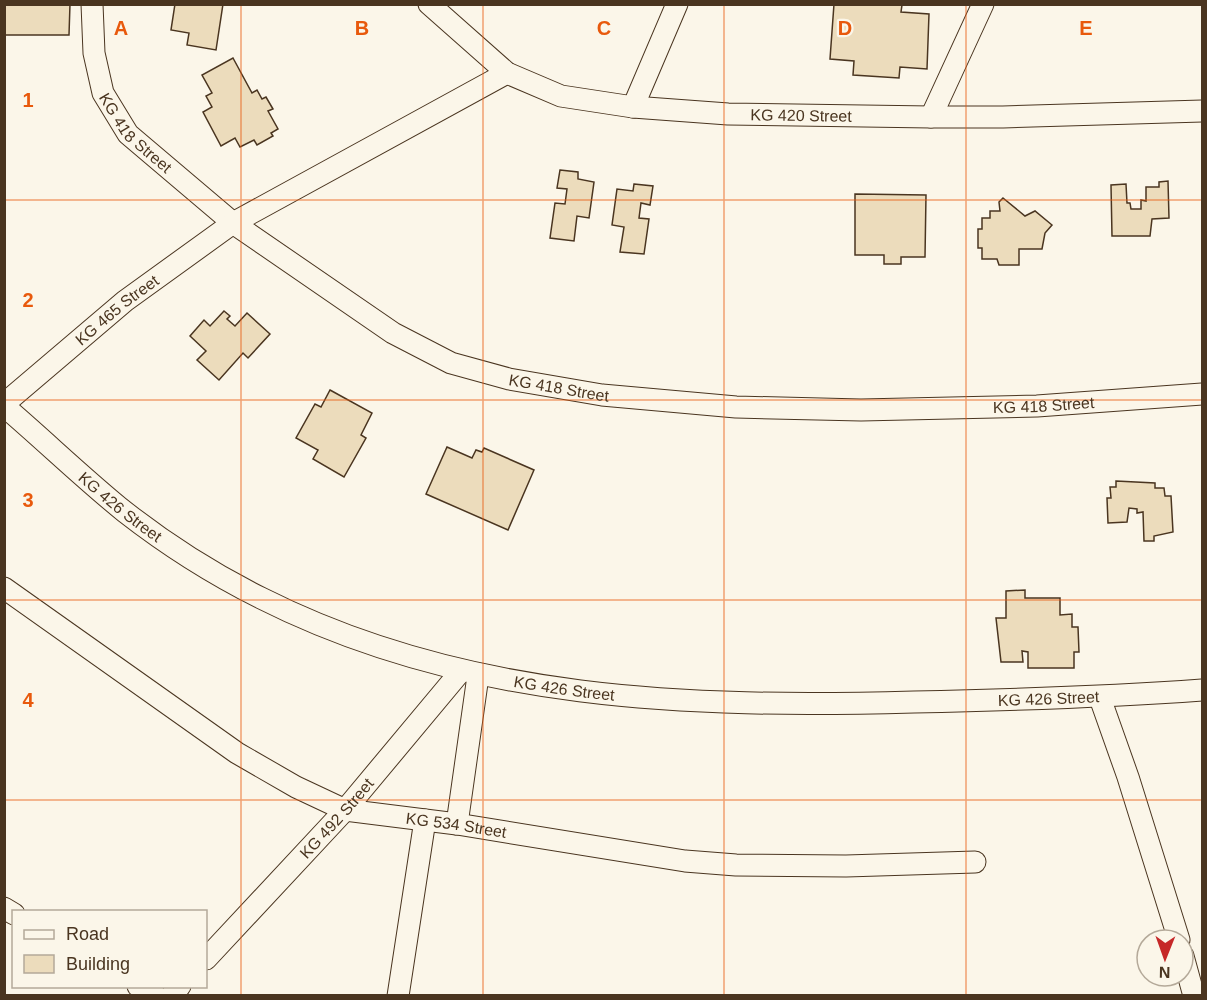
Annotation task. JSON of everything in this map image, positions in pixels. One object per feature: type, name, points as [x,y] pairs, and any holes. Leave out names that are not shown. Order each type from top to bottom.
[{"type":"street","name":"KG 418 Street","points":[[92,4],[94,53],[103,93],[128,134],[233,223],[393,333],[451,363],[509,379],[612,396],[736,407],[861,410],[1037,406],[1203,394]]},
{"type":"street","name":"KG 420 Street","points":[[429,4],[507,73],[561,96],[633,106],[729,114],[931,117],[1203,111]]},
{"type":"street","points":[[633,106],[677,4]]},
{"type":"street","points":[[931,117],[983,4]]},
{"type":"street","name":"KG 465 Street","points":[[4,405],[125,301],[233,223],[507,73]]},
{"type":"street","name":"KG 426 Street","points":[[4,405],[126,512],[196,560],[261,598],[372,645],[469,673],[600,695],[712,702],[819,705],[1100,698],[1203,690]]},
{"type":"street","name":"KG 534 Street","points":[[4,588],[237,753],[296,787],[345,810],[457,824],[685,861],[736,865],[846,866],[975,862]]},
{"type":"street","points":[[457,824],[469,673]]},
{"type":"street","name":"KG 492 Street","points":[[207,958],[469,673]]},
{"type":"street","points":[[1100,698],[1128,777],[1175,928]]},
{"type":"street","points":[[398,996],[425,820]]},
{"type":"street","points":[[140,988],[156,996]]},
{"type":"building","points":[[4,4],[70,4],[69,35],[4,35]]},
{"type":"building","points":[[175,4],[223,4],[216,50],[187,45],[189,33],[171,30]]},
{"type":"building","points":[[834,4],[902,5],[901,12],[929,14],[927,69],[900,67],[899,78],[853,75],[854,61],[830,59]]},
{"type":"building","points":[[233,58],[252,93],[257,90],[262,99],[266,97],[273,109],[268,111],[278,129],[271,133],[273,136],[257,145],[254,140],[240,147],[235,138],[221,146],[203,112],[212,107],[206,96],[212,93],[202,75]]},
{"type":"building","points":[[560,170],[578,172],[578,179],[594,182],[589,218],[577,216],[574,241],[550,238],[555,203],[565,204],[567,189],[557,188]]},
{"type":"building","points":[[1168,181],[1169,218],[1152,219],[1150,236],[1112,236],[1111,185],[1126,184],[1127,203],[1130,203],[1131,209],[1141,209],[1141,200],[1146,201],[1146,187],[1159,187],[1159,182]]},
{"type":"building","points":[[634,184],[653,186],[650,205],[641,203],[639,218],[649,219],[644,254],[620,252],[624,227],[612,225],[617,189],[633,191]]},
{"type":"building","points":[[855,194],[926,195],[925,257],[901,257],[901,264],[884,264],[884,255],[855,255]]},
{"type":"building","points":[[1003,198],[1025,216],[1035,211],[1052,225],[1045,233],[1042,249],[1019,249],[1019,265],[999,265],[997,259],[982,259],[982,248],[978,248],[978,229],[982,229],[982,218],[990,218],[990,211],[1000,211],[999,202]]},
{"type":"building","points":[[224,311],[230,316],[227,319],[235,326],[247,313],[270,334],[248,358],[243,353],[219,380],[197,360],[206,351],[190,336],[204,320],[210,326]]},
{"type":"building","points":[[330,390],[372,413],[361,435],[366,438],[344,477],[313,459],[318,450],[296,438],[315,404],[321,407]]},
{"type":"building","points":[[447,447],[472,458],[476,450],[482,452],[484,448],[534,470],[508,530],[426,494]]},
{"type":"building","points":[[1116,481],[1155,483],[1155,488],[1164,488],[1165,496],[1171,496],[1173,532],[1154,536],[1154,541],[1144,541],[1143,512],[1137,513],[1137,509],[1129,508],[1127,522],[1108,523],[1107,498],[1111,498],[1110,487],[1116,487]]},
{"type":"building","points":[[1025,590],[1025,598],[1060,598],[1060,615],[1072,614],[1072,627],[1078,627],[1079,652],[1074,652],[1074,668],[1028,668],[1028,652],[1022,651],[1023,662],[1001,662],[996,618],[1006,618],[1006,591]]}]
